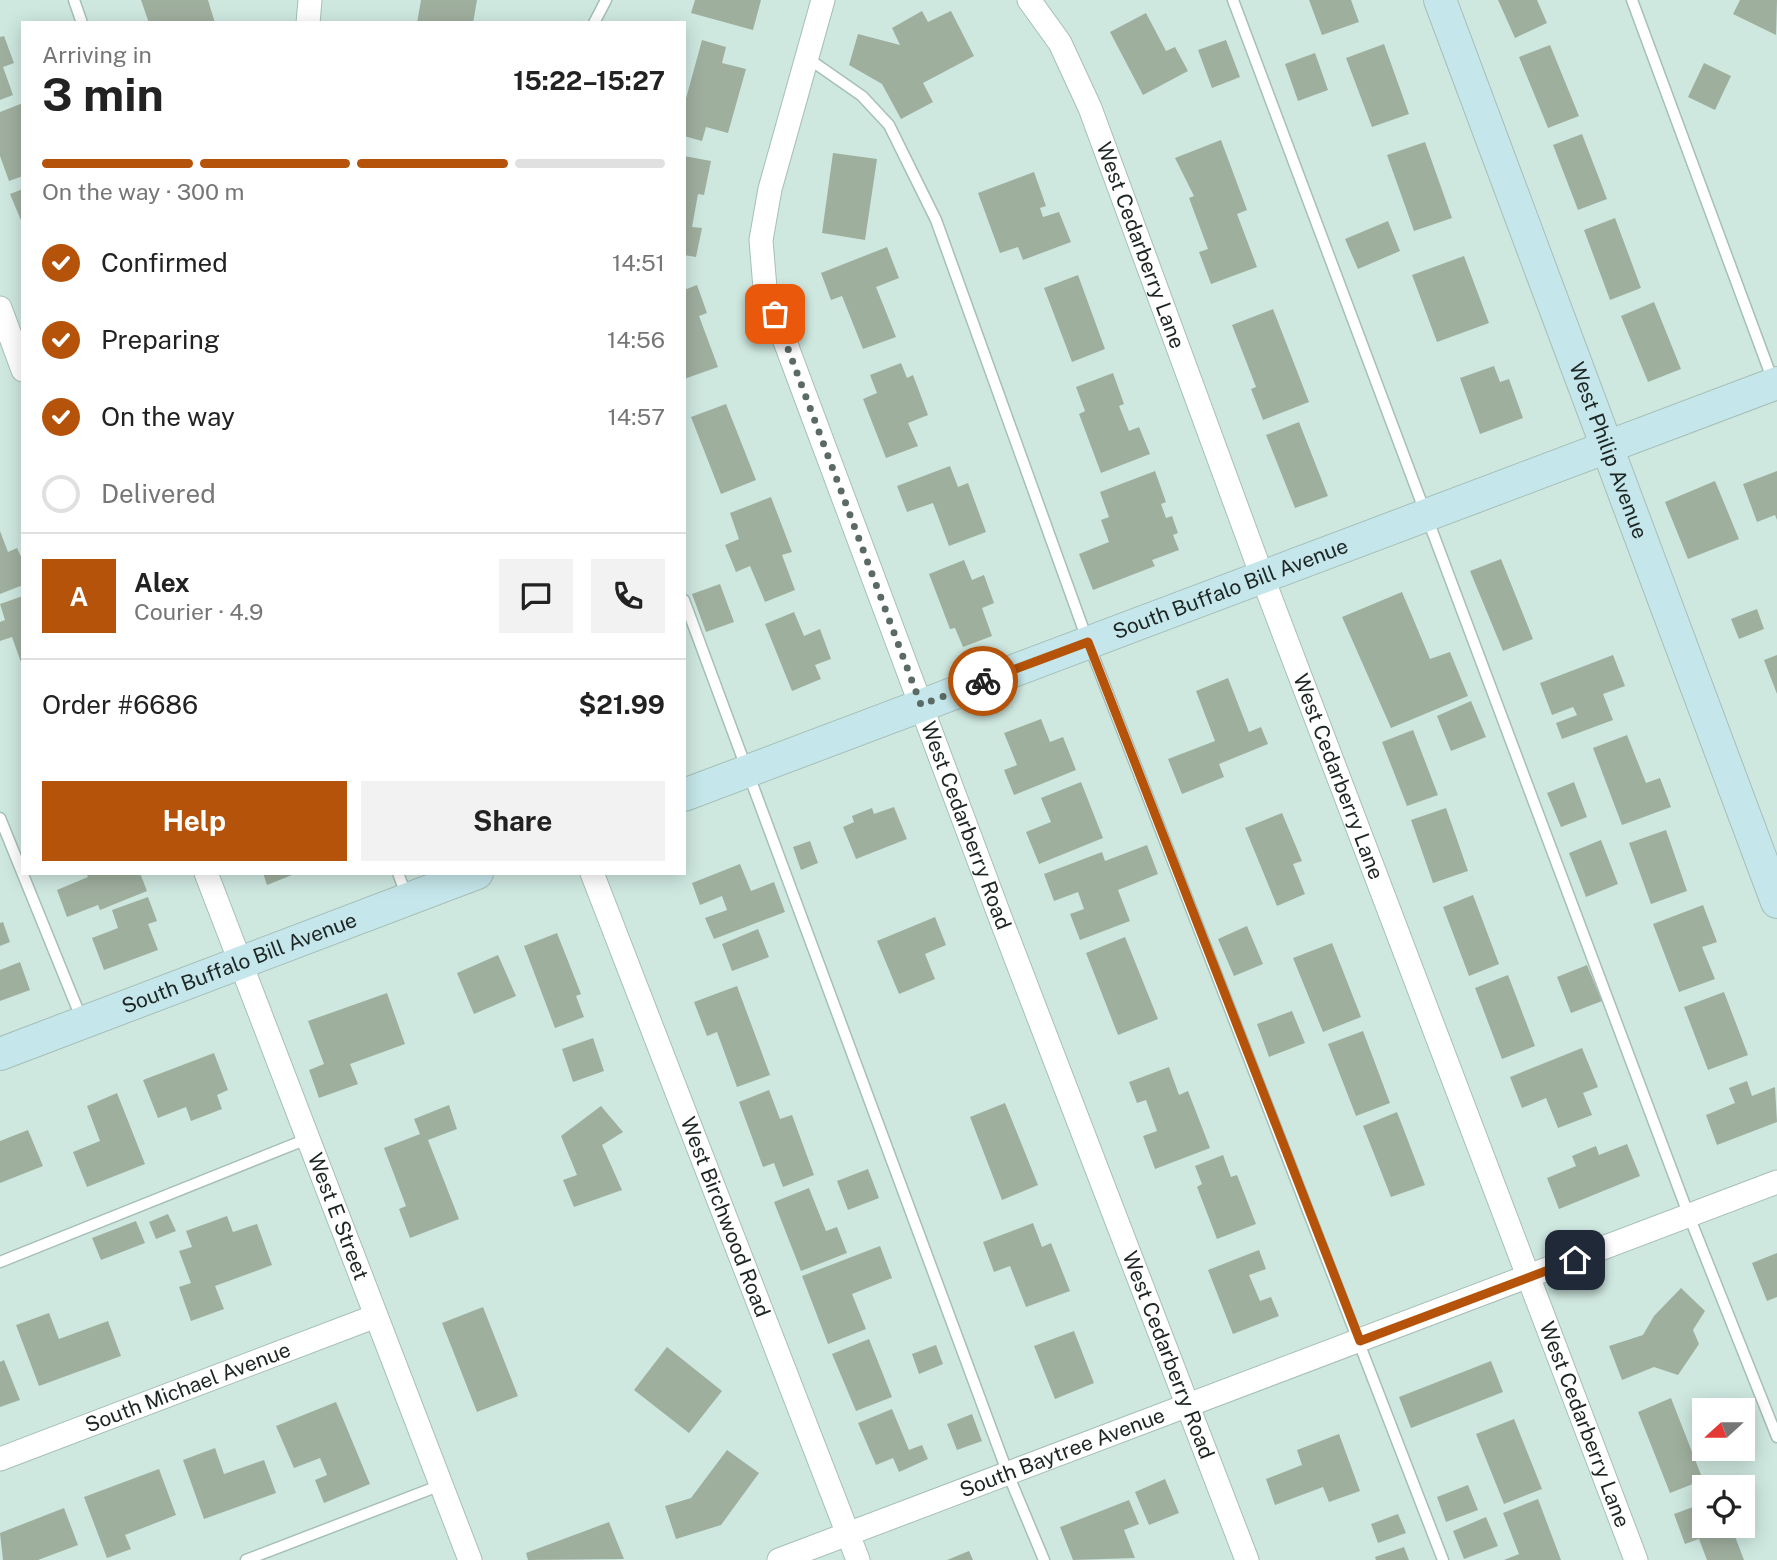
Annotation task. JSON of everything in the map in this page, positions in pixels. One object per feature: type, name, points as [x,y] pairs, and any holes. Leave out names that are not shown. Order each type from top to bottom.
[{"type":"main road","name":"West Philip Avenue","points":[[1440,0],[1777,902]]},
{"type":"main road","name":"South Buffalo Bill Avenue","points":[[686,794],[1776,383]]},
{"type":"main road","name":"South Buffalo Bill Avenue","points":[[0,1054],[239,963],[403,886],[466,875]]},
{"type":"street","points":[[308,21],[310,0]]},
{"type":"street","name":"West Cedarberry Road","points":[[823,0],[770,189],[761,240],[765,288],[1247,1560]]},
{"type":"street","name":"West Cedarberry Lane","points":[[1029,0],[1060,43],[1090,108],[1262,576],[1636,1560]]},
{"type":"street","points":[[0,308],[21,365]]},
{"type":"street","name":"West E Street","points":[[207,875],[470,1560]]},
{"type":"street","name":"West Birchwood Road","points":[[593,875],[858,1560]]},
{"type":"street","name":"South Baytree Avenue","points":[[779,1560],[1777,1182]]},
{"type":"street","name":"South Michael Avenue","points":[[0,1459],[376,1316]]},
{"type":"lane","points":[[74,0],[81,21]]},
{"type":"lane","points":[[595,21],[606,0]]},
{"type":"lane","points":[[1233,0],[1429,514],[1689,1216],[1777,1437]]},
{"type":"lane","points":[[1632,0],[1776,383]]},
{"type":"lane","points":[[806,57],[862,96],[890,125],[936,220],[1088,642],[1443,1560]]},
{"type":"lane","points":[[686,605],[1008,1474],[1044,1560]]},
{"type":"lane","points":[[0,818],[21,870]]},
{"type":"lane","points":[[23,875],[83,1023]]},
{"type":"lane","points":[[0,1262],[307,1139]]},
{"type":"lane","points":[[246,1560],[441,1485]]},
{"type":"building","points":[[141,0],[208,0],[214,21],[148,21]]},
{"type":"building","points":[[421,0],[477,0],[473,21],[417,21]]},
{"type":"building","points":[[695,0],[761,0],[753,30],[691,13]]},
{"type":"building","points":[[1309,0],[1351,0],[1359,22],[1322,35]]},
{"type":"building","points":[[1498,0],[1537,0],[1547,23],[1515,38]]},
{"type":"building","points":[[1740,0],[1777,0],[1776,35],[1733,14]]},
{"type":"building","points":[[922,11],[928,22],[951,11],[974,56],[923,83],[933,102],[901,119],[882,84],[849,65],[858,34],[900,45],[892,28]]},
{"type":"building","points":[[1146,13],[1166,51],[1175,47],[1188,71],[1143,95],[1110,32]]},
{"type":"building","points":[[4,36],[14,63],[3,67],[13,95],[0,100],[0,37]]},
{"type":"building","points":[[702,40],[726,47],[722,63],[746,69],[728,133],[706,127],[702,141],[686,137],[686,99]]},
{"type":"building","points":[[1226,40],[1240,77],[1212,88],[1198,50]]},
{"type":"building","points":[[1384,44],[1409,114],[1372,127],[1346,58]]},
{"type":"building","points":[[1550,45],[1579,116],[1548,128],[1519,57]]},
{"type":"building","points":[[1315,53],[1328,90],[1298,101],[1285,64]]},
{"type":"building","points":[[1704,63],[1731,76],[1715,110],[1688,97]]},
{"type":"building","points":[[21,104],[21,177],[9,181],[0,156],[0,112]]},
{"type":"building","points":[[1582,134],[1607,199],[1578,210],[1553,145]]},
{"type":"building","points":[[1221,140],[1247,210],[1237,214],[1257,267],[1211,284],[1199,252],[1208,249],[1189,198],[1194,196],[1175,158]]},
{"type":"building","points":[[1425,142],[1452,218],[1414,231],[1387,155]]},
{"type":"building","points":[[833,153],[877,159],[865,240],[822,233]]},
{"type":"building","points":[[686,156],[711,161],[704,195],[698,194],[692,227],[702,228],[696,257],[686,255]]},
{"type":"building","points":[[1034,172],[1046,206],[1040,208],[1043,217],[1059,212],[1071,242],[1023,260],[1018,247],[1000,253],[978,193]]},
{"type":"building","points":[[21,190],[21,220],[10,194]]},
{"type":"building","points":[[1615,218],[1641,288],[1610,300],[1584,230]]},
{"type":"building","points":[[1388,221],[1400,251],[1358,269],[1345,239]]},
{"type":"building","points":[[887,247],[899,278],[876,287],[896,337],[863,349],[842,296],[831,300],[821,273]]},
{"type":"building","points":[[1464,256],[1489,323],[1437,342],[1412,275]]},
{"type":"building","points":[[1078,275],[1105,349],[1072,362],[1044,288]]},
{"type":"building","points":[[697,285],[707,313],[699,316],[718,367],[686,378],[686,289]]},
{"type":"building","points":[[1654,302],[1681,369],[1648,382],[1621,316]]},
{"type":"building","points":[[1273,309],[1309,402],[1263,420],[1251,389],[1256,387],[1232,325]]},
{"type":"building","points":[[901,363],[907,378],[913,375],[928,415],[908,423],[918,446],[886,458],[863,399],[877,393],[870,375]]},
{"type":"building","points":[[1494,366],[1500,382],[1509,379],[1523,418],[1480,434],[1460,378]]},
{"type":"building","points":[[1113,373],[1124,404],[1119,406],[1129,431],[1139,427],[1150,454],[1101,473],[1079,414],[1085,411],[1076,387]]},
{"type":"building","points":[[726,404],[756,480],[721,494],[691,417]]},
{"type":"building","points":[[1299,422],[1328,496],[1295,508],[1266,435]]},
{"type":"building","points":[[950,466],[958,487],[968,483],[986,532],[949,546],[933,503],[907,512],[897,486]]},
{"type":"building","points":[[1155,471],[1166,502],[1161,504],[1166,518],[1172,516],[1178,533],[1173,535],[1179,550],[1152,560],[1155,566],[1093,590],[1079,554],[1109,542],[1101,520],[1109,517],[1100,492]]},
{"type":"building","points":[[1777,471],[1777,520],[1775,515],[1757,522],[1743,484]]},
{"type":"building","points":[[1715,481],[1739,539],[1688,559],[1665,502]]},
{"type":"building","points":[[771,497],[792,552],[782,555],[795,590],[765,602],[750,566],[736,572],[725,545],[739,539],[730,513]]},
{"type":"building","points":[[0,531],[8,552],[17,548],[21,557],[21,586],[0,594]]},
{"type":"building","points":[[1501,559],[1533,639],[1503,651],[1470,571]]},
{"type":"building","points":[[964,560],[972,580],[984,575],[994,603],[982,608],[992,636],[963,647],[955,628],[950,629],[929,574]]},
{"type":"building","points":[[720,584],[734,622],[706,632],[692,594]]},
{"type":"building","points":[[1402,592],[1430,659],[1450,652],[1468,696],[1391,728],[1342,617]]},
{"type":"building","points":[[21,597],[21,662],[12,637],[0,641],[0,622],[5,620],[0,604]]},
{"type":"building","points":[[1757,609],[1764,629],[1739,639],[1731,619]]},
{"type":"building","points":[[794,612],[804,636],[820,629],[831,659],[815,665],[821,679],[792,691],[765,624]]},
{"type":"building","points":[[1613,655],[1625,686],[1603,694],[1613,720],[1562,739],[1556,723],[1577,715],[1573,707],[1552,715],[1540,683]]},
{"type":"building","points":[[1777,655],[1777,694],[1764,660]]},
{"type":"building","points":[[1228,678],[1249,732],[1261,727],[1268,744],[1219,764],[1224,777],[1182,794],[1168,759],[1215,741],[1196,691]]},
{"type":"building","points":[[1471,701],[1486,737],[1451,751],[1437,716]]},
{"type":"building","points":[[1041,719],[1050,742],[1063,737],[1076,770],[1014,795],[1004,770],[1017,765],[1004,733]]},
{"type":"building","points":[[1413,730],[1438,795],[1407,806],[1382,742]]},
{"type":"building","points":[[1627,735],[1646,783],[1660,778],[1671,807],[1622,825],[1593,748]]},
{"type":"building","points":[[1081,782],[1103,838],[1039,864],[1026,832],[1051,822],[1041,798]]},
{"type":"building","points":[[1574,782],[1587,817],[1561,827],[1547,793]]},
{"type":"building","points":[[894,807],[907,839],[856,859],[843,827],[854,822],[852,816],[872,808],[874,814]]},
{"type":"building","points":[[1446,808],[1468,871],[1433,883],[1411,820]]},
{"type":"building","points":[[1282,813],[1302,861],[1293,864],[1305,894],[1277,906],[1245,828]]},
{"type":"building","points":[[1666,830],[1687,891],[1651,904],[1629,843]]},
{"type":"building","points":[[1601,840],[1618,884],[1586,897],[1569,853]]},
{"type":"building","points":[[810,841],[818,863],[801,870],[793,847]]},
{"type":"building","points":[[1147,845],[1158,874],[1118,890],[1130,921],[1080,940],[1070,914],[1084,909],[1078,892],[1054,901],[1044,874],[1102,852],[1105,861]]},
{"type":"building","points":[[740,864],[751,891],[774,882],[785,912],[714,939],[705,918],[727,910],[722,896],[700,905],[692,883]]},
{"type":"building","points":[[87,875],[141,875],[147,891],[100,910],[98,905],[67,917],[57,890],[88,877]]},
{"type":"building","points":[[264,875],[292,875],[267,885]]},
{"type":"building","points":[[1473,895],[1499,964],[1469,976],[1443,907]]},
{"type":"building","points":[[148,897],[157,921],[148,924],[158,950],[104,970],[92,938],[118,928],[112,910]]},
{"type":"building","points":[[1703,905],[1717,942],[1702,947],[1715,979],[1679,992],[1653,924]]},
{"type":"building","points":[[935,917],[946,945],[925,954],[935,979],[899,994],[877,941]]},
{"type":"building","points":[[3,922],[10,942],[0,946],[0,923]]},
{"type":"building","points":[[1247,926],[1263,964],[1234,976],[1218,939]]},
{"type":"building","points":[[758,929],[769,957],[732,971],[722,944]]},
{"type":"building","points":[[557,933],[581,994],[576,996],[584,1017],[555,1028],[524,946]]},
{"type":"building","points":[[1125,937],[1158,1019],[1118,1035],[1086,953]]},
{"type":"building","points":[[1332,943],[1361,1017],[1323,1032],[1293,958]]},
{"type":"building","points":[[498,955],[516,996],[474,1014],[457,973]]},
{"type":"building","points":[[20,962],[30,990],[0,1001],[0,970]]},
{"type":"building","points":[[1587,965],[1602,1001],[1571,1013],[1557,977]]},
{"type":"building","points":[[1508,975],[1535,1046],[1502,1059],[1475,988]]},
{"type":"building","points":[[737,986],[770,1075],[737,1087],[717,1032],[707,1036],[694,1002]]},
{"type":"building","points":[[1724,992],[1748,1055],[1708,1070],[1684,1007]]},
{"type":"building","points":[[387,993],[405,1044],[350,1064],[358,1084],[319,1098],[309,1070],[324,1064],[308,1021]]},
{"type":"building","points":[[1292,1011],[1305,1043],[1269,1057],[1257,1024]]},
{"type":"building","points":[[1363,1031],[1390,1103],[1356,1116],[1328,1044]]},
{"type":"building","points":[[593,1038],[604,1071],[573,1082],[562,1049]]},
{"type":"building","points":[[1582,1048],[1598,1087],[1583,1093],[1592,1115],[1558,1128],[1546,1098],[1522,1108],[1510,1077]]},
{"type":"building","points":[[214,1053],[228,1090],[217,1095],[222,1109],[191,1121],[186,1107],[158,1118],[143,1080]]},
{"type":"building","points":[[1169,1067],[1179,1095],[1188,1091],[1210,1148],[1155,1169],[1143,1136],[1157,1131],[1146,1100],[1137,1103],[1129,1082]]},
{"type":"building","points":[[1747,1081],[1752,1096],[1775,1087],[1777,1122],[1717,1145],[1706,1115],[1735,1103],[1729,1088]]},
{"type":"building","points":[[769,1090],[780,1119],[792,1115],[814,1175],[783,1187],[774,1163],[763,1167],[739,1102]]},
{"type":"building","points":[[117,1093],[145,1164],[87,1187],[73,1152],[100,1141],[87,1106]]},
{"type":"building","points":[[1005,1103],[1038,1185],[1002,1200],[970,1117]]},
{"type":"building","points":[[449,1105],[457,1129],[428,1140],[459,1219],[410,1238],[399,1209],[406,1206],[384,1148],[420,1134],[414,1119]]},
{"type":"building","points":[[601,1106],[623,1132],[602,1145],[622,1190],[574,1207],[563,1180],[577,1175],[561,1136]]},
{"type":"building","points":[[1397,1112],[1425,1185],[1391,1197],[1363,1126]]},
{"type":"building","points":[[28,1130],[43,1166],[0,1183],[0,1141]]},
{"type":"building","points":[[1627,1144],[1640,1176],[1559,1209],[1547,1178],[1576,1166],[1572,1156],[1596,1146],[1599,1155]]},
{"type":"building","points":[[1223,1155],[1231,1177],[1237,1175],[1256,1224],[1217,1239],[1197,1187],[1202,1184],[1195,1166]]},
{"type":"building","points":[[868,1169],[879,1198],[848,1210],[837,1181]]},
{"type":"building","points":[[809,1188],[826,1231],[837,1227],[847,1253],[801,1271],[774,1202]]},
{"type":"building","points":[[168,1214],[176,1231],[156,1239],[149,1222]]},
{"type":"building","points":[[227,1216],[233,1232],[257,1224],[272,1265],[215,1286],[224,1309],[191,1321],[179,1287],[191,1283],[179,1251],[192,1247],[186,1231]]},
{"type":"building","points":[[136,1221],[145,1243],[101,1260],[92,1238]]},
{"type":"building","points":[[1033,1223],[1042,1247],[1051,1243],[1070,1291],[1026,1307],[1010,1266],[994,1272],[983,1242]]},
{"type":"building","points":[[880,1246],[892,1278],[852,1294],[866,1329],[828,1344],[802,1276]]},
{"type":"building","points":[[1259,1250],[1266,1269],[1249,1275],[1260,1301],[1271,1297],[1279,1316],[1233,1334],[1208,1270]]},
{"type":"building","points":[[1777,1253],[1777,1297],[1767,1301],[1752,1263]]},
{"type":"building","points":[[1681,1288],[1705,1311],[1693,1330],[1699,1344],[1678,1375],[1654,1367],[1622,1380],[1609,1346],[1643,1335],[1654,1316]]},
{"type":"building","points":[[483,1307],[518,1396],[477,1412],[442,1323]]},
{"type":"building","points":[[49,1313],[59,1339],[108,1321],[121,1356],[39,1386],[16,1325]]},
{"type":"building","points":[[1074,1331],[1094,1383],[1055,1399],[1034,1346]]},
{"type":"building","points":[[869,1339],[892,1397],[856,1411],[832,1354]]},
{"type":"building","points":[[936,1345],[943,1364],[919,1374],[912,1354]]},
{"type":"building","points":[[667,1347],[722,1391],[689,1433],[634,1390]]},
{"type":"building","points":[[4,1360],[20,1400],[0,1407],[0,1362]]},
{"type":"building","points":[[1491,1361],[1503,1392],[1411,1428],[1399,1397]]},
{"type":"building","points":[[1671,1398],[1692,1452],[1692,1461],[1696,1461],[1701,1475],[1692,1475],[1692,1484],[1670,1493],[1638,1412]]},
{"type":"building","points":[[336,1402],[370,1484],[324,1503],[315,1480],[327,1475],[320,1458],[294,1468],[276,1426]]},
{"type":"building","points":[[892,1409],[909,1450],[922,1445],[928,1459],[899,1472],[893,1458],[876,1465],[858,1423]]},
{"type":"building","points":[[972,1414],[982,1441],[957,1450],[947,1424]]},
{"type":"building","points":[[1514,1419],[1542,1489],[1504,1504],[1476,1434]]},
{"type":"building","points":[[1339,1434],[1360,1491],[1329,1502],[1323,1487],[1275,1505],[1266,1479],[1302,1465],[1297,1450]]},
{"type":"building","points":[[215,1448],[224,1474],[264,1460],[276,1493],[204,1519],[183,1460]]},
{"type":"building","points":[[727,1450],[759,1473],[721,1525],[676,1539],[665,1506],[691,1498]]},
{"type":"building","points":[[159,1469],[176,1515],[125,1535],[131,1549],[107,1558],[84,1497]]},
{"type":"building","points":[[1165,1479],[1179,1513],[1149,1525],[1135,1492]]},
{"type":"building","points":[[1468,1485],[1478,1510],[1446,1522],[1437,1497]]},
{"type":"building","points":[[1538,1499],[1561,1560],[1504,1560],[1519,1554],[1503,1513]]},
{"type":"building","points":[[1129,1500],[1139,1524],[1124,1530],[1135,1558],[1073,1560],[1060,1527]]},
{"type":"building","points":[[1692,1507],[1692,1538],[1736,1538],[1744,1560],[1707,1560],[1699,1539],[1685,1544],[1674,1514]]},
{"type":"building","points":[[64,1508],[78,1545],[38,1560],[3,1560],[0,1533]]},
{"type":"building","points":[[1398,1514],[1406,1533],[1378,1543],[1371,1524]]},
{"type":"building","points":[[1486,1517],[1498,1546],[1464,1559],[1453,1531]]},
{"type":"building","points":[[609,1522],[624,1559],[528,1560],[526,1553]]},
{"type":"building","points":[[1404,1547],[1409,1560],[1376,1560],[1375,1557]]},
{"type":"building","points":[[969,1551],[973,1560],[947,1560]]},
{"type":"way so far","points":[[775,314],[921,705],[983,681]]},
{"type":"route","points":[[983,681],[1088,642],[1360,1341],[1575,1260]]}]
